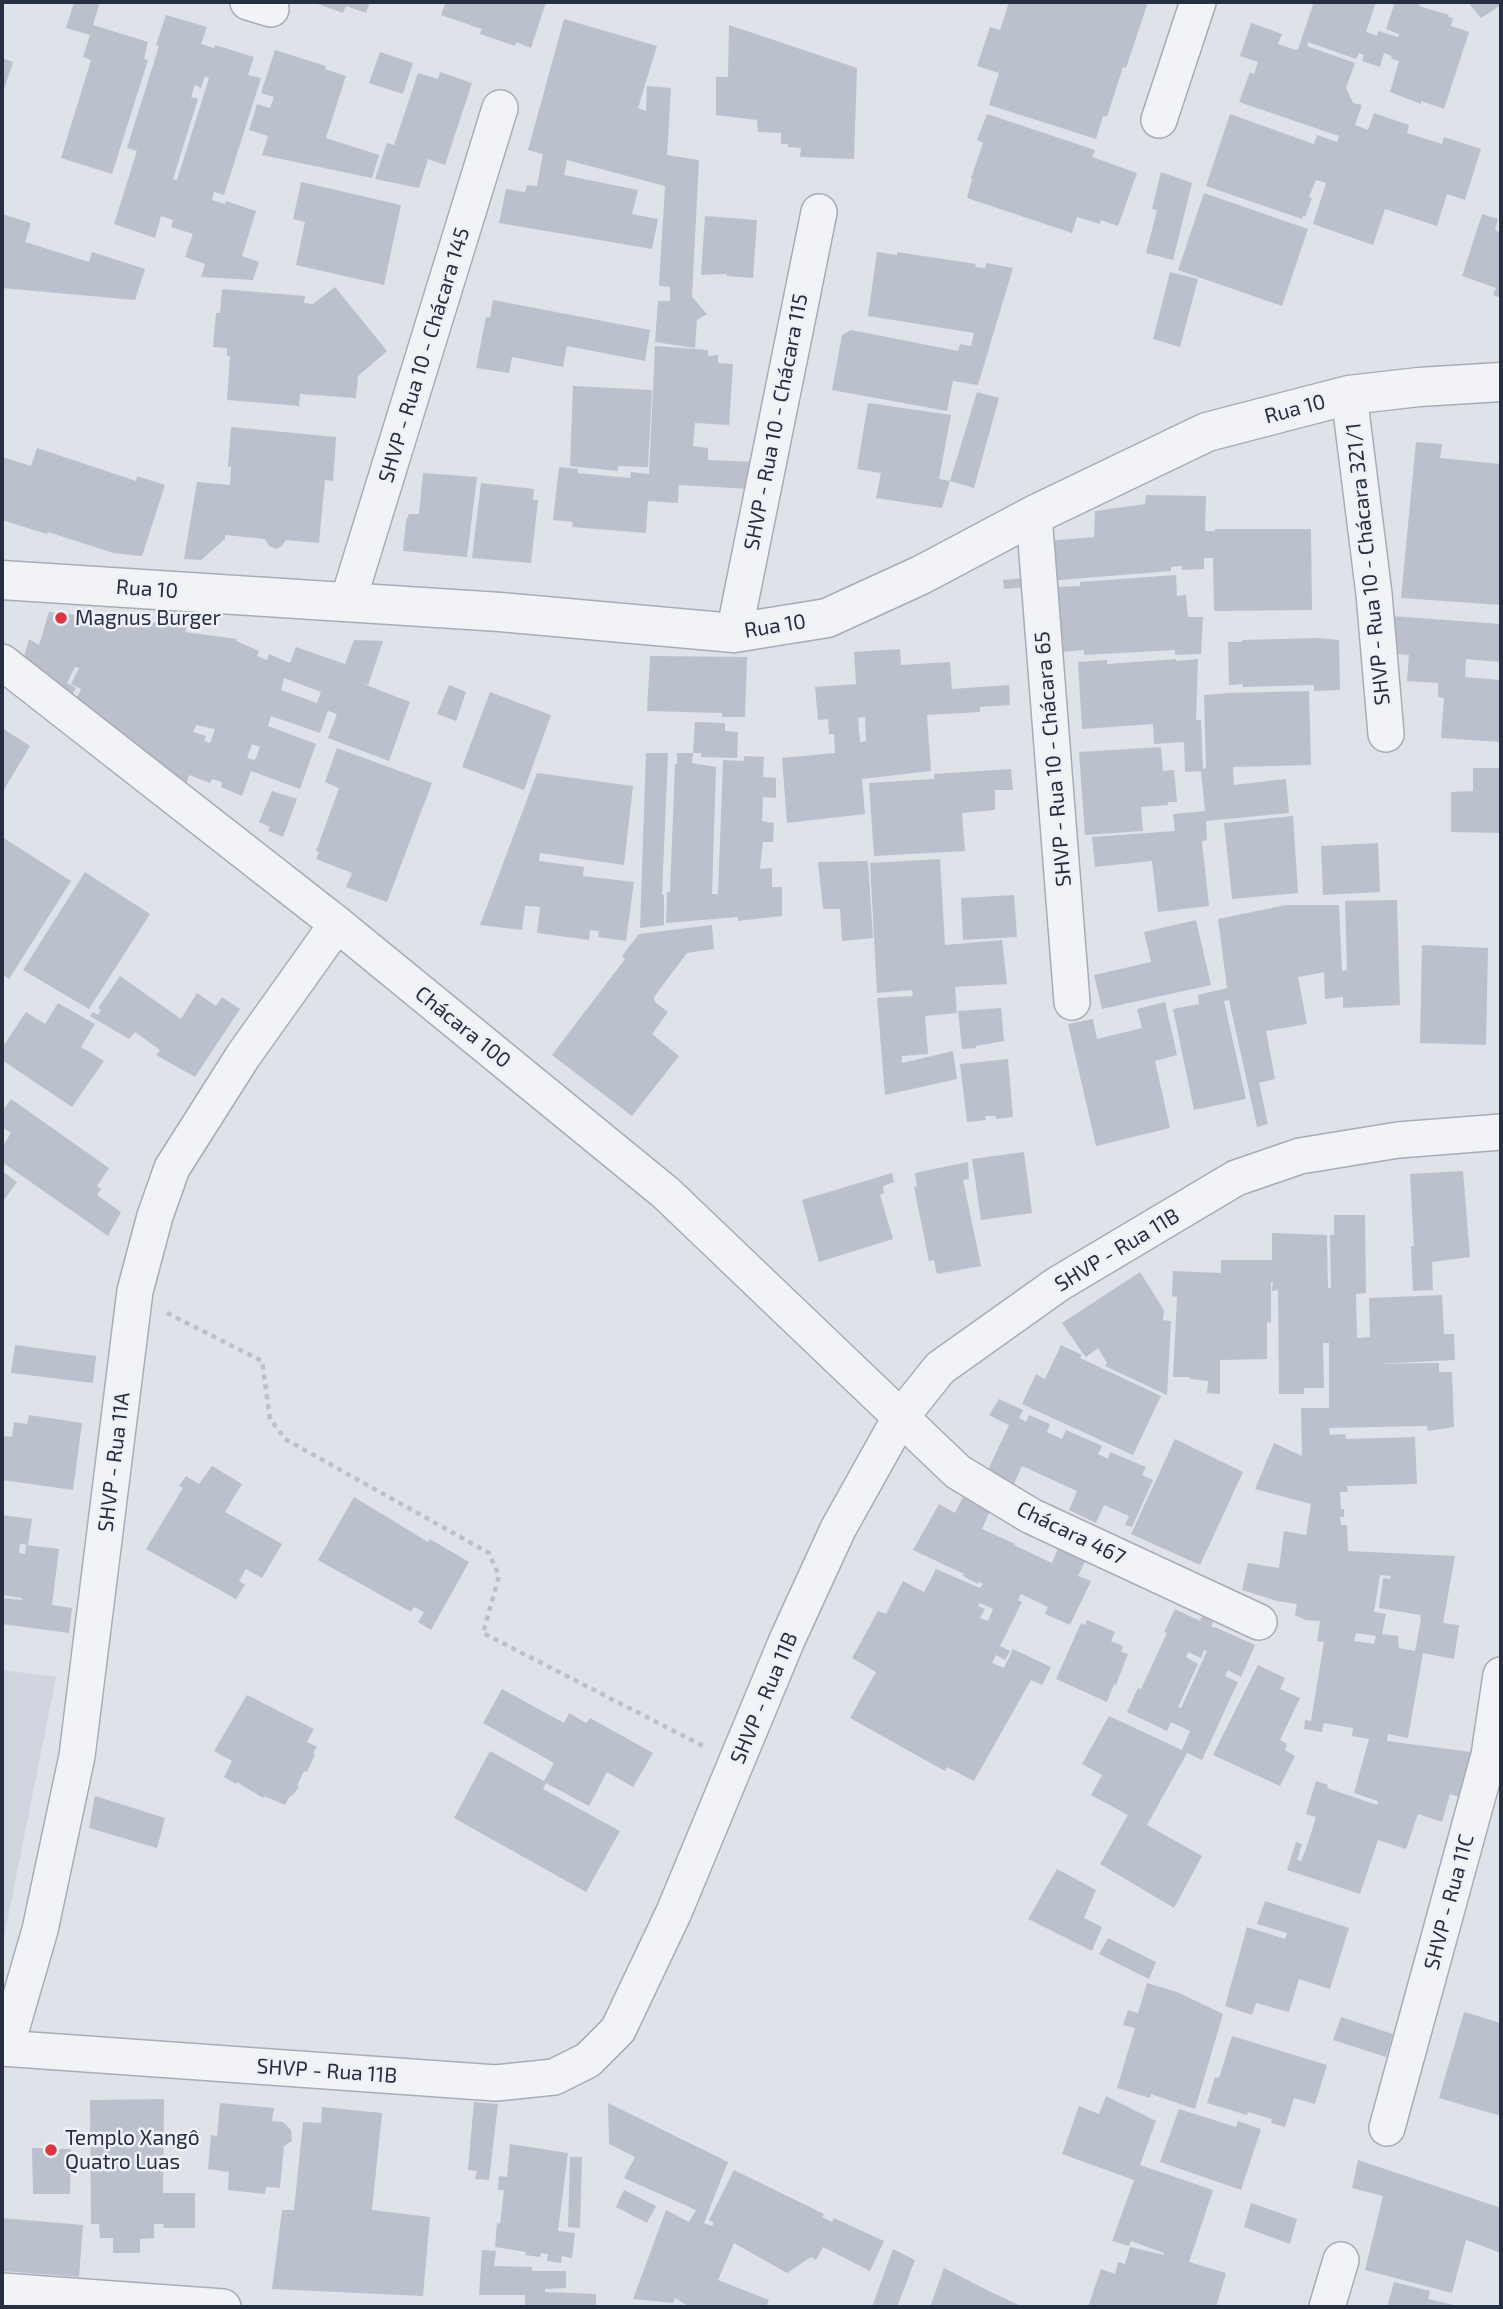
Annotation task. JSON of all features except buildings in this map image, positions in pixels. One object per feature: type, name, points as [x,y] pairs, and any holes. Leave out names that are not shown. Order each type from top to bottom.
[{"type":"street","points":[[1159,120],[1198,2]]},
{"type":"street","name":"SHVP - Rua 10 - Chácara 145","points":[[348,601],[500,108]]},
{"type":"street","name":"SHVP - Rua 10 - Chácara 115","points":[[734,633],[819,212]]},
{"type":"street","name":"Rua 10","points":[[2,580],[500,612],[734,633],[827,618],[921,575],[1034,515],[1208,432],[1349,395],[1501,382]]},
{"type":"street","name":"SHVP - Rua 10 - Chácara 321/1","points":[[1349,395],[1374,594],[1386,734]]},
{"type":"street","name":"SHVP - Rua 10 - Chácara 65","points":[[1034,515],[1072,1002]]},
{"type":"street","name":"Chácara 100","points":[[2,662],[337,924],[666,1194],[900,1418]]},
{"type":"street","name":"SHVP - Rua 11A","points":[[4,2047],[40,1930],[77,1756],[135,1291],[155,1216],[172,1168],[236,1067],[337,924]]},
{"type":"street","name":"SHVP - Rua 11B","points":[[4,2047],[496,2083],[555,2077],[588,2060],[618,2030],[674,1913],[787,1640],[838,1529],[900,1418],[940,1368],[1058,1284],[1236,1178],[1300,1156],[1398,1140],[1501,1132]]},
{"type":"street","name":"Chácara 467","points":[[900,1418],[958,1472],[1031,1516],[1259,1622]]},
{"type":"street","name":"SHVP - Rua 11C","points":[[1387,2128],[1489,1755],[1501,1675]]},
{"type":"street","points":[[1327,2307],[1341,2260]]},
{"type":"street","points":[[2,2291],[223,2307]]},
{"type":"path","points":[[135,1291],[163,1312],[262,1361],[270,1419],[285,1439],[489,1553],[499,1576],[483,1633],[737,1763]]},
{"type":"shaded area","points":[[2,1670],[56,1677],[2,1947]]},
{"type":"place","name":"Magnus Burger","points":[[61,618]]},
{"type":"place","name":"Templo Xangô Quatro Luas","points":[[51,2150]]}]
